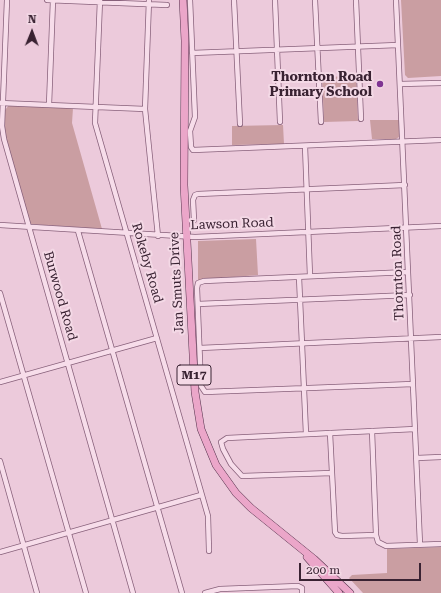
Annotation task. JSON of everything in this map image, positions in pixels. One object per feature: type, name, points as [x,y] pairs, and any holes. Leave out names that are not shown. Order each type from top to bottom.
[{"type":"main road","name":"Jan Smuts Drive","points":[[183,0],[185,41],[184,185],[195,392],[201,429],[212,458],[227,482],[246,504],[314,558],[350,593]]},
{"type":"main road","name":"Jan Smuts Drive","points":[[282,533],[313,563],[339,593]]},
{"type":"street","name":"Burwood Road","points":[[7,0],[2,103],[3,136],[133,593]]},
{"type":"street","points":[[47,0],[149,2],[167,5]]},
{"type":"street","points":[[49,105],[53,0]]},
{"type":"street","points":[[190,0],[195,117],[190,131],[190,145],[193,150],[441,140]]},
{"type":"street","points":[[234,0],[240,124]]},
{"type":"street","points":[[275,0],[280,122]]},
{"type":"street","points":[[315,0],[321,122]]},
{"type":"street","points":[[356,0],[361,119]]},
{"type":"street","name":"Thornton Road","points":[[396,0],[420,544]]},
{"type":"street","name":"Rokeby Road","points":[[100,1],[95,107],[96,123],[208,518],[210,551]]},
{"type":"street","points":[[149,2],[145,109],[158,236]]},
{"type":"street","points":[[192,53],[398,45]]},
{"type":"street","points":[[400,84],[441,83]]},
{"type":"street","points":[[2,103],[145,109]]},
{"type":"street","points":[[305,146],[310,276]]},
{"type":"street","points":[[194,220],[193,200],[195,195],[198,194],[405,185]]},
{"type":"street","name":"Lawson Road","points":[[0,225],[187,237],[441,226]]},
{"type":"street","points":[[78,231],[182,593]]},
{"type":"street","points":[[408,272],[202,282],[197,285],[203,391],[207,393],[413,384]]},
{"type":"street","points":[[299,277],[306,434]]},
{"type":"street","points":[[0,293],[86,593]]},
{"type":"street","points":[[198,304],[410,295]]},
{"type":"street","points":[[0,382],[157,338]]},
{"type":"street","points":[[200,348],[441,338]]},
{"type":"street","points":[[332,473],[242,476],[231,464],[221,442],[227,438],[415,429]]},
{"type":"street","points":[[372,431],[376,535],[379,543],[386,546],[441,544]]},
{"type":"street","points":[[330,433],[334,525],[336,534],[342,536],[376,535]]},
{"type":"street","points":[[417,458],[441,457]]},
{"type":"street","points":[[0,461],[38,593]]},
{"type":"street","points":[[0,552],[201,495]]},
{"type":"street","points":[[205,593],[220,590],[242,591],[298,586],[301,587],[302,593]]},
{"type":"shaded area","points":[[401,0],[441,0],[441,76],[408,78],[405,75]]},
{"type":"shaded area","points":[[356,76],[358,121],[324,122],[322,77]]},
{"type":"shaded area","points":[[9,105],[73,108],[72,123],[102,229],[30,224],[5,138],[5,110]]},
{"type":"shaded area","points":[[370,120],[399,120],[399,137],[396,139],[372,139]]},
{"type":"shaded area","points":[[283,125],[284,144],[232,145],[232,126]]},
{"type":"shaded area","points":[[256,239],[258,275],[198,280],[198,241]]},
{"type":"shaded area","points":[[441,547],[441,593],[363,593],[349,578],[352,575],[387,573],[387,549]]},
{"type":"place","name":"Thornton Road Primary School","points":[[380,84]]}]
